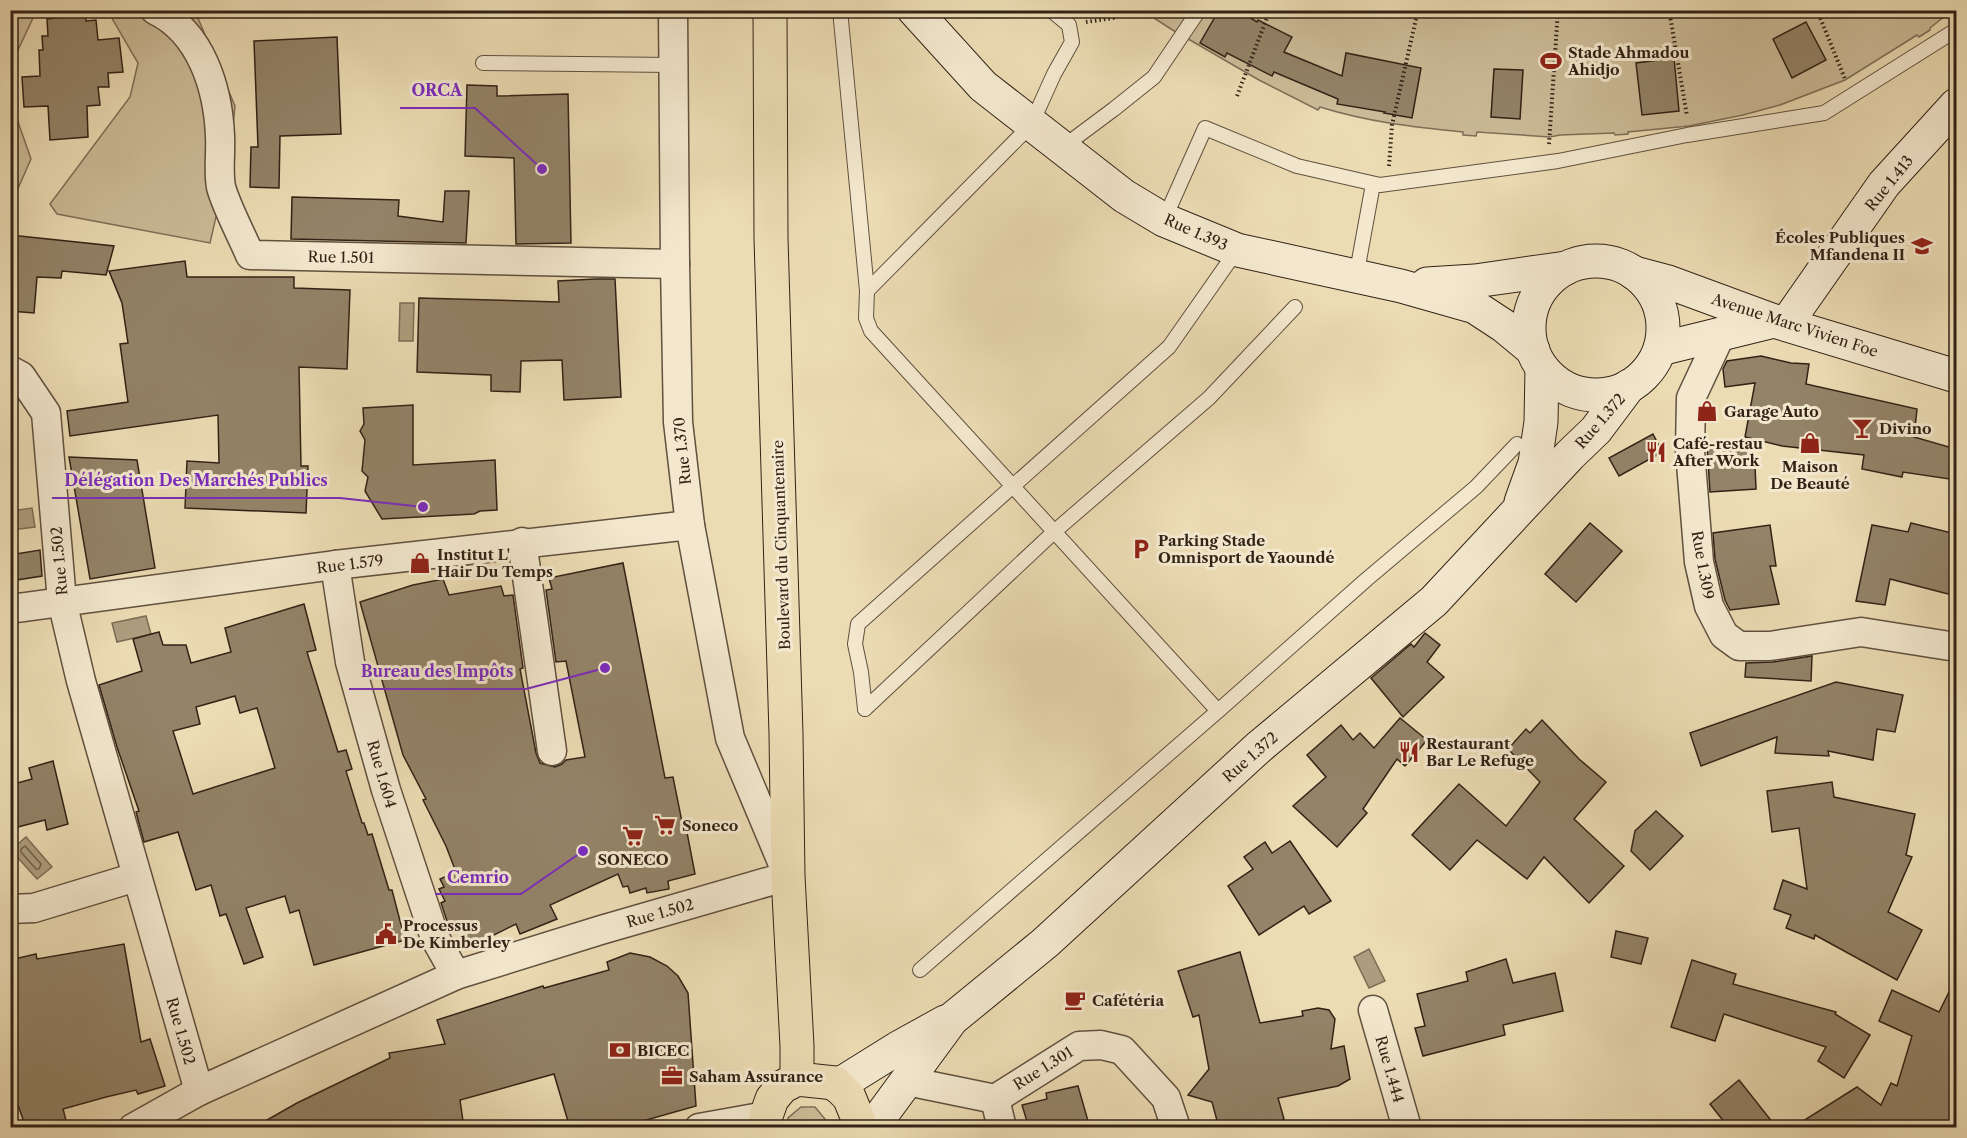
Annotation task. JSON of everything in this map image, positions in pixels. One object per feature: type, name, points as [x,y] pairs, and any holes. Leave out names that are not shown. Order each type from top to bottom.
[{"type":"main road","name":"Boulevard du Cinquantenaire","points":[[770,10],[771,238],[784,640],[788,876],[797,1079]]},
{"type":"main road","name":"Rue 1.393","points":[[914,10],[983,86],[1125,196],[1164,220],[1237,250],[1401,286],[1475,307],[1504,326],[1537,359]]},
{"type":"main road","name":"Rue 1.413","points":[[1780,322],[1884,184],[1956,105]]},
{"type":"main road","points":[[1401,286],[1475,281],[1601,261],[1621,266],[1634,273],[1647,284],[1656,298],[1662,315],[1663,332],[1660,349],[1648,371],[1629,387],[1607,395],[1582,394],[1560,385],[1537,359]]},
{"type":"main road","points":[[1516,515],[1535,463],[1541,422],[1537,359],[1529,334],[1530,318],[1534,302],[1542,289],[1566,268]]},
{"type":"main road","name":"Avenue Marc Vivien Foe","points":[[1634,273],[1668,282],[1780,322],[1956,376]]},
{"type":"main road","points":[[1660,349],[1780,322]]},
{"type":"main road","name":"Rue 1.372","points":[[873,1128],[952,1019],[1045,943],[1259,747],[1434,601],[1596,430],[1629,387]]},
{"type":"main road","points":[[837,1086],[898,1048],[952,1019]]},
{"type":"main road","points":[[765,1122],[772,1099],[782,1087],[797,1079],[835,1083],[849,1097],[859,1128]]},
{"type":"street","name":"Rue 1.501","points":[[155,10],[181,27],[201,56],[213,88],[220,132],[221,186],[250,255],[675,264]]},
{"type":"street","name":"Rue 1.370","points":[[673,10],[678,422],[690,525],[730,738],[788,876]]},
{"type":"street","name":"Rue 1.309","points":[[1721,334],[1691,398],[1690,451],[1699,562],[1709,606],[1724,635],[1739,646],[1770,646],[1861,632],[1956,647]]},
{"type":"street","name":"Rue 1.502","points":[[10,370],[21,376],[46,413],[62,601],[81,681],[136,877],[200,1091],[456,975],[788,876]]},
{"type":"street","name":"Rue 1.579","points":[[10,609],[335,565],[690,525]]},
{"type":"street","points":[[522,543],[552,751]]},
{"type":"street","name":"Rue 1.604","points":[[335,565],[350,662],[386,790],[435,938],[456,975]]},
{"type":"street","points":[[10,909],[34,908],[136,877]]},
{"type":"street","name":"Rue 1.444","points":[[1373,1010],[1407,1128]]},
{"type":"street","name":"Rue 1.301","points":[[995,1098],[1079,1046],[1101,1045],[1122,1050],[1166,1098],[1176,1128]]},
{"type":"street","points":[[907,1081],[995,1098],[1002,1128]]},
{"type":"street","points":[[133,1128],[200,1091]]},
{"type":"street","points":[[699,1128],[765,1122]]},
{"type":"lane","points":[[840,10],[867,291],[866,318],[871,331],[1218,711]]},
{"type":"lane","points":[[867,291],[1031,125],[1054,74],[1072,42],[1069,25],[1051,10]]},
{"type":"lane","points":[[1061,148],[1114,110],[1154,77],[1199,10]]},
{"type":"lane","points":[[1164,220],[1205,128],[1297,166],[1380,184],[1558,160],[1687,135],[1824,113],[1956,30]]},
{"type":"lane","points":[[483,63],[673,65]]},
{"type":"lane","points":[[1356,277],[1380,184]]},
{"type":"lane","points":[[1237,250],[1169,347],[858,624],[855,644],[865,709],[1055,531],[1209,398],[1295,308]]},
{"type":"lane","points":[[920,970],[1367,579],[1476,487],[1517,444]]},
{"type":"path","points":[[1069,25],[1113,18],[1117,10]]},
{"type":"path","points":[[1237,96],[1270,10]]},
{"type":"path","points":[[1380,184],[1418,10]]},
{"type":"path","points":[[1550,137],[1558,10]]},
{"type":"path","points":[[1669,10],[1689,126]]},
{"type":"path","points":[[1817,10],[1845,80]]},
{"type":"shaded area","points":[[11,10],[46,11],[33,18],[11,65]]},
{"type":"shaded area","points":[[103,11],[195,11],[235,106],[230,156],[210,243],[57,214],[50,204],[130,97],[138,63],[109,13]]},
{"type":"shaded area","name":"Stade Ahmadou Ahidjo","points":[[1143,11],[1951,11],[1930,30],[1919,37],[1917,35],[1845,80],[1780,105],[1689,126],[1628,132],[1628,134],[1550,137],[1477,132],[1476,136],[1463,135],[1463,132],[1373,120],[1320,107],[1318,110],[1259,80]]},
{"type":"shaded area","points":[[10,99],[31,159],[16,193],[11,198]]},
{"type":"shaded area","points":[[801,1107],[815,1107],[825,1119],[826,1127],[787,1127],[788,1118]]},
{"type":"water","points":[[400,303],[414,303],[413,341],[399,341]]},
{"type":"water","points":[[32,508],[35,527],[11,530],[11,511]]},
{"type":"water","points":[[146,616],[151,634],[117,642],[112,623]]},
{"type":"water","points":[[26,837],[52,867],[37,879],[11,850]]},
{"type":"water","points":[[1369,949],[1385,981],[1369,988],[1354,957]]},
{"type":"building","points":[[1219,10],[1237,10],[1257,22],[1258,20],[1292,37],[1284,52],[1342,76],[1346,53],[1421,68],[1412,118],[1337,104],[1338,99],[1274,72],[1272,76],[1227,53],[1225,57],[1200,43]]},
{"type":"building","points":[[86,15],[86,21],[96,20],[98,40],[119,38],[123,72],[108,73],[109,87],[98,87],[100,105],[87,106],[88,137],[50,140],[48,106],[24,107],[22,77],[40,76],[39,50],[43,50],[42,36],[48,36],[47,19]]},
{"type":"building","points":[[1806,22],[1826,60],[1792,78],[1773,39]]},
{"type":"building","points":[[337,37],[341,134],[280,136],[279,188],[250,187],[251,147],[258,147],[254,41]]},
{"type":"building","points":[[1674,58],[1679,111],[1642,115],[1636,63]]},
{"type":"building","points":[[1494,69],[1523,70],[1520,119],[1491,117]]},
{"type":"building","points":[[467,85],[497,86],[497,96],[568,94],[571,243],[516,244],[514,158],[465,156]]},
{"type":"building","points":[[445,191],[469,191],[466,243],[291,239],[292,197],[399,200],[398,216],[443,222]]},
{"type":"building","points":[[10,235],[114,246],[106,275],[62,271],[61,278],[37,277],[34,313],[10,311]]},
{"type":"building","points":[[185,261],[187,277],[294,277],[294,288],[350,290],[347,369],[299,367],[301,466],[308,466],[306,513],[185,508],[187,461],[219,463],[218,415],[70,436],[67,411],[128,402],[120,344],[128,343],[122,303],[109,271]]},
{"type":"building","points":[[615,279],[621,397],[564,400],[562,360],[521,361],[520,392],[491,391],[491,375],[417,372],[419,298],[559,302],[558,281]]},
{"type":"building","points":[[1761,356],[1791,363],[1809,364],[1806,384],[1917,409],[1914,437],[1956,449],[1956,480],[1903,472],[1902,477],[1862,469],[1864,455],[1782,446],[1745,437],[1755,383],[1725,387],[1723,369],[1727,361]]},
{"type":"building","points":[[413,405],[413,465],[495,460],[497,510],[480,511],[474,514],[382,519],[365,491],[368,477],[362,471],[365,440],[360,431],[364,424],[363,408]]},
{"type":"building","points":[[1653,434],[1659,446],[1659,454],[1619,476],[1609,458]]},
{"type":"building","points":[[1754,442],[1756,489],[1710,492],[1707,445]]},
{"type":"building","points":[[69,457],[137,460],[155,568],[90,579]]},
{"type":"building","points":[[1590,523],[1622,551],[1576,602],[1545,574]]},
{"type":"building","points":[[1911,523],[1956,534],[1956,596],[1890,579],[1885,605],[1856,601],[1872,525],[1908,532]]},
{"type":"building","points":[[1770,525],[1776,566],[1770,566],[1779,604],[1730,610],[1725,600],[1715,559],[1713,533]]},
{"type":"building","points":[[40,550],[42,576],[10,581],[10,555]]},
{"type":"building","points":[[623,563],[665,778],[673,777],[695,874],[668,881],[669,889],[647,893],[646,888],[630,893],[628,886],[623,887],[618,874],[550,905],[557,919],[520,934],[516,924],[472,946],[460,925],[450,930],[441,903],[445,901],[439,889],[444,887],[440,879],[456,872],[423,800],[426,799],[403,755],[360,602],[413,585],[443,579],[449,595],[501,586],[504,596],[513,595],[523,668],[520,669],[536,753],[540,763],[555,767],[566,760],[585,757],[566,661],[556,662],[546,590],[552,589],[549,578]]},
{"type":"building","points":[[304,604],[316,650],[307,652],[338,752],[346,750],[352,769],[346,771],[362,823],[368,835],[372,834],[389,890],[392,890],[405,940],[314,965],[299,910],[290,913],[285,896],[246,908],[263,957],[244,964],[226,914],[220,916],[211,885],[196,890],[178,832],[144,842],[136,812],[139,811],[99,685],[142,671],[133,639],[159,632],[163,645],[186,645],[191,663],[231,652],[225,628]],"holes":[[[235,696],[240,713],[257,708],[275,768],[193,794],[173,731],[200,724],[196,707]]]},
{"type":"building","points":[[1425,633],[1440,645],[1427,662],[1444,677],[1403,717],[1371,678],[1411,644],[1414,647]]},
{"type":"building","points":[[1812,656],[1811,681],[1745,677],[1746,663],[1773,662]]},
{"type":"building","points":[[1836,682],[1903,695],[1895,732],[1877,729],[1873,760],[1828,751],[1829,756],[1775,753],[1777,737],[1701,766],[1690,733]]},
{"type":"building","points":[[1400,718],[1427,740],[1405,766],[1397,759],[1363,809],[1367,813],[1337,847],[1293,806],[1326,777],[1307,755],[1341,725],[1353,740],[1360,733],[1374,748]]},
{"type":"building","points":[[1542,720],[1579,759],[1606,782],[1574,819],[1624,866],[1589,903],[1544,857],[1527,879],[1477,840],[1450,870],[1412,835],[1459,784],[1506,826],[1540,782],[1508,749],[1526,729],[1530,733]]},
{"type":"building","points":[[53,761],[68,824],[47,830],[45,820],[10,829],[10,785],[32,779],[29,768]]},
{"type":"building","points":[[1832,782],[1834,797],[1915,814],[1906,855],[1912,857],[1888,912],[1922,930],[1897,980],[1815,935],[1814,939],[1786,928],[1791,915],[1774,909],[1783,880],[1807,889],[1799,828],[1772,832],[1767,791]]},
{"type":"building","points":[[1656,811],[1683,836],[1650,870],[1631,851],[1635,831]]},
{"type":"building","points":[[1290,841],[1331,901],[1309,914],[1304,906],[1259,935],[1228,886],[1253,869],[1244,857],[1265,842],[1272,853]]},
{"type":"building","points":[[1616,931],[1648,938],[1641,964],[1611,957]]},
{"type":"building","points":[[124,944],[141,1042],[150,1039],[165,1086],[138,1094],[136,1090],[63,1109],[67,1124],[57,1128],[26,1128],[10,1082],[10,960],[36,954],[37,959]]},
{"type":"building","points":[[1240,952],[1260,1023],[1303,1016],[1302,1011],[1318,1008],[1329,1010],[1335,1019],[1331,1049],[1344,1046],[1350,1079],[1338,1086],[1278,1098],[1284,1119],[1269,1128],[1219,1128],[1212,1102],[1188,1095],[1209,1069],[1199,1015],[1193,1017],[1178,971]]},
{"type":"building","points":[[630,953],[650,957],[667,966],[678,976],[688,993],[696,1106],[618,1128],[570,1128],[554,1074],[460,1100],[464,1128],[253,1128],[297,1103],[390,1058],[389,1053],[445,1044],[437,1020],[543,986],[544,988],[609,970],[607,962]]},
{"type":"building","points":[[1506,959],[1513,983],[1555,973],[1563,1011],[1503,1025],[1505,1035],[1423,1056],[1415,1028],[1425,1026],[1417,994],[1468,981],[1466,972]]},
{"type":"building","points":[[1692,960],[1736,974],[1733,984],[1836,1012],[1835,1014],[1870,1035],[1844,1078],[1818,1061],[1826,1047],[1724,1014],[1715,1041],[1671,1027]]},
{"type":"building","points":[[1956,978],[1956,1128],[1792,1128],[1857,1087],[1881,1105],[1891,1083],[1897,1086],[1912,1036],[1879,1021],[1892,990],[1939,1012]]},
{"type":"building","points":[[1739,1080],[1777,1128],[1729,1128],[1710,1104]]},
{"type":"building","points":[[1078,1086],[1090,1128],[1029,1128],[1022,1105],[1047,1099],[1046,1093]]},
{"type":"place","name":"Stade Ahmadou Ahidjo","points":[[1551,61]]},
{"type":"place","name":"ORCA","points":[[542,169]]},
{"type":"place","name":"Écoles Publiques Mfandena II","points":[[1922,246]]},
{"type":"place","name":"Garage Auto","points":[[1707,411]]},
{"type":"place","name":"Divino","points":[[1862,428]]},
{"type":"place","name":"Maison De Beauté","points":[[1810,443]]},
{"type":"place","name":"Café-restau After Work","points":[[1656,452]]},
{"type":"place","name":"Délégation Des Marchés Publics","points":[[423,507]]},
{"type":"place","name":"Parking Stade Omnisport de Yaoundé","points":[[1141,549]]},
{"type":"place","name":"Institut L' Hair Du Temps","points":[[420,563]]},
{"type":"place","name":"Bureau des Impôts","points":[[605,668]]},
{"type":"place","name":"Restaurant Bar Le Refuge","points":[[1409,752]]},
{"type":"place","name":"Soneco","points":[[665,825]]},
{"type":"place","name":"SONECO","points":[[633,836]]},
{"type":"place","name":"Cemrio","points":[[583,851]]},
{"type":"place","name":"Processus De Kimberley","points":[[386,934]]},
{"type":"place","name":"Cafétéria","points":[[1075,1000]]},
{"type":"place","name":"BICEC","points":[[620,1050]]},
{"type":"place","name":"Saham Assurance","points":[[672,1076]]}]
